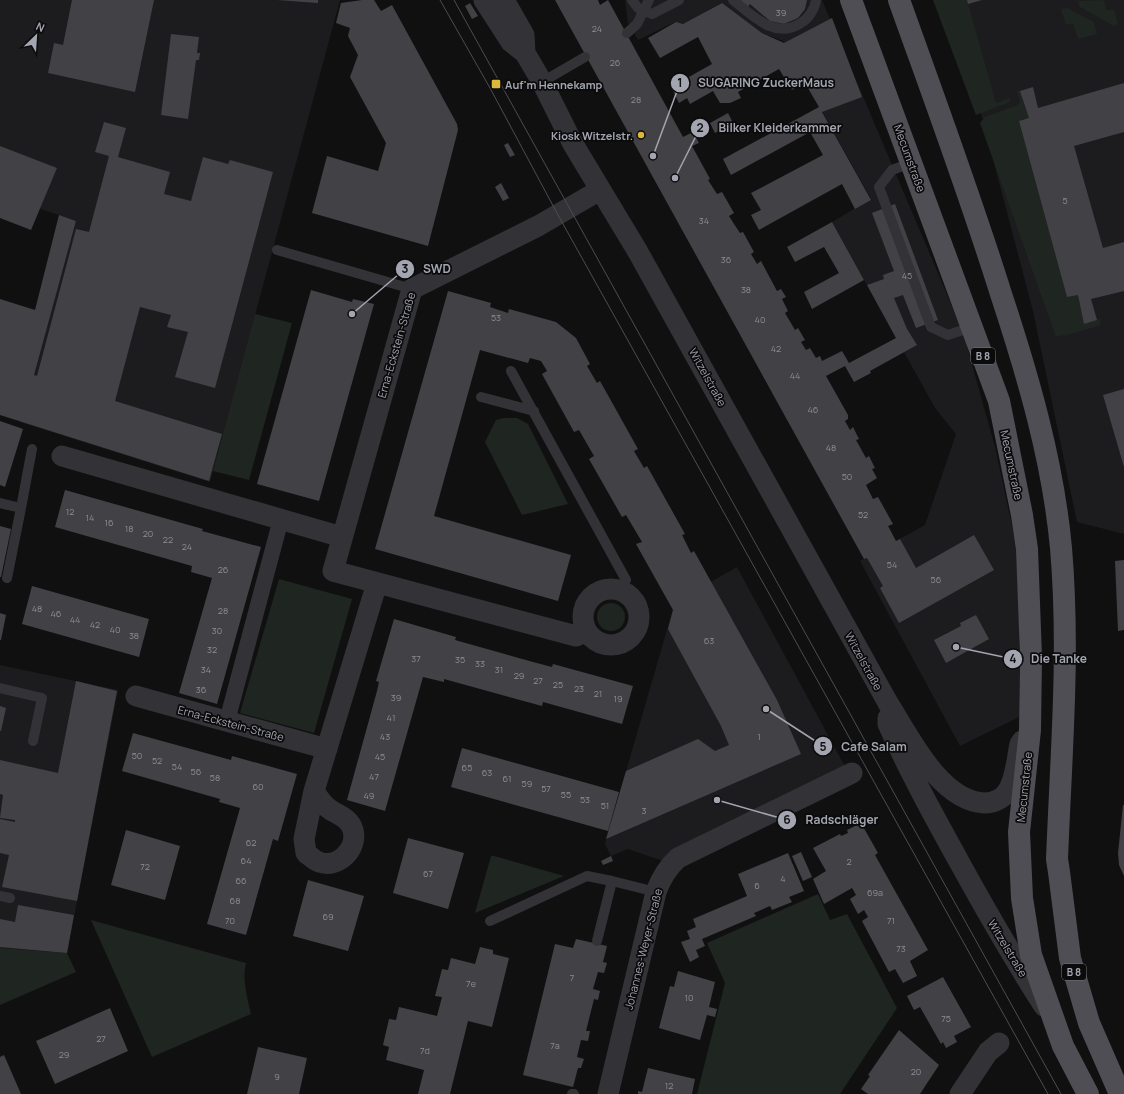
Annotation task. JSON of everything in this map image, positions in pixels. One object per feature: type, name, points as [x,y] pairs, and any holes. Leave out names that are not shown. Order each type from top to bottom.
[{"type":"main road","name":"Mecumstraße","points":[[851,0],[999,401],[1024,528],[1027,549],[1031,657],[1030,730],[1019,848],[1022,898],[1031,955]]},
{"type":"main road","name":"B 8","points":[[899,0],[969,194],[1019,350],[1040,427],[1051,476],[1061,548],[1066,644],[1066,684],[1061,750],[1057,859],[1070,958],[1089,1023],[1119,1082]]},
{"type":"main road","name":"Witzelstraße","points":[[1031,955],[1063,1046],[1088,1094]]},
{"type":"street","name":"Witzelstraße","points":[[484,0],[511,42],[524,53],[542,82],[573,144],[638,252],[888,703],[942,782],[956,793],[970,800],[980,803],[998,800],[1004,796],[1010,787],[1020,744],[1030,730]]},
{"type":"street","name":"Witzelstraße","points":[[504,0],[524,35],[524,53]]},
{"type":"street","name":"Erna-Eckstein-Straße","points":[[586,631],[576,636],[333,571],[412,289],[538,226],[600,190]]},
{"type":"street","points":[[62,456],[342,537]]},
{"type":"street","points":[[227,721],[281,519]]},
{"type":"street","points":[[314,791],[377,583]]},
{"type":"street","points":[[607,589],[621,591],[633,600],[638,609],[639,619],[636,629],[630,637],[623,642],[605,645],[597,642],[586,631],[582,617],[584,607],[589,598],[597,592],[607,589]]},
{"type":"street","name":"Erna-Eckstein-Straße","points":[[136,696],[327,749]]},
{"type":"street","name":"Witzelstraße","points":[[888,703],[888,724],[904,760],[1008,950],[1053,1019]]},
{"type":"street","name":"Johannes-Weyer-Straße","points":[[608,1094],[656,892],[660,879],[668,867],[678,858],[852,773]]},
{"type":"street","points":[[960,1094],[988,1052],[999,1043]]},
{"type":"lane","points":[[632,0],[638,8],[648,14],[656,13],[679,0]]},
{"type":"lane","points":[[627,34],[636,24],[649,0]]},
{"type":"lane","points":[[733,0],[764,24],[784,30],[803,22],[809,16],[816,0]]},
{"type":"lane","points":[[542,82],[585,57]]},
{"type":"lane","points":[[911,162],[892,170],[879,187],[931,327],[948,335],[972,327]]},
{"type":"lane","points":[[277,250],[412,289]]},
{"type":"lane","points":[[511,371],[626,580],[621,591]]},
{"type":"lane","points":[[481,397],[534,411]]},
{"type":"lane","points":[[6,578],[32,449]]},
{"type":"lane","points":[[0,503],[21,508]]},
{"type":"lane","points":[[0,688],[42,698],[33,741]]},
{"type":"lane","points":[[490,921],[587,876],[656,892]]},
{"type":"lane","points":[[597,941],[612,881]]},
{"type":"shaded area","points":[[0,0],[340,0],[210,482],[20,422],[76,221],[0,195]]},
{"type":"shaded area","points":[[625,0],[822,0],[963,332],[995,447],[1016,544],[1019,609],[1019,717],[960,746],[860,561],[925,525],[956,434],[935,408],[832,222],[871,199],[783,41],[762,33],[721,3],[684,24],[675,22],[638,40],[628,23]]},
{"type":"shaded area","points":[[933,0],[967,0],[996,103],[1010,98],[1010,102],[976,115]]},
{"type":"shaded area","points":[[951,0],[1124,0],[1124,534],[1077,522],[1033,311]]},
{"type":"shaded area","points":[[1104,0],[1106,10],[1114,10],[1118,24],[1114,26],[1080,7],[1078,1]]},
{"type":"shaded area","points":[[1067,8],[1094,22],[1097,34],[1078,39],[1073,23],[1066,25],[1061,9]]},
{"type":"shaded area","points":[[1017,91],[1020,91],[1029,118],[1019,121],[1067,297],[1078,295],[1084,323],[1100,319],[1101,325],[1064,336],[1062,335],[1056,337],[980,123],[985,117],[1018,105],[1020,102]]},
{"type":"shaded area","points":[[255,314],[292,323],[249,480],[213,471]]},
{"type":"shaded area","points":[[504,418],[517,418],[528,424],[568,504],[522,515],[485,442],[496,420]]},
{"type":"shaded area","points":[[737,567],[849,774],[666,862],[628,849],[611,856],[605,844],[675,602]]},
{"type":"shaded area","points":[[279,579],[352,599],[314,733],[240,713]]},
{"type":"shaded area","points":[[611,603],[621,607],[625,617],[621,627],[611,631],[601,627],[597,617],[601,607]]},
{"type":"shaded area","points":[[0,665],[118,690],[67,953],[0,948]]},
{"type":"shaded area","points":[[491,856],[494,856],[564,876],[475,913]]},
{"type":"shaded area","points":[[818,894],[830,920],[847,914],[897,1008],[840,1094],[697,1094],[725,983],[707,943]]},
{"type":"shaded area","points":[[91,920],[246,963],[245,982],[251,1014],[152,1057]]},
{"type":"shaded area","points":[[0,948],[67,953],[76,972],[0,1005]]},
{"type":"building","points":[[72,0],[154,0],[135,92],[48,73],[54,43],[63,45]]},
{"type":"building","points":[[277,0],[318,0],[318,3]]},
{"type":"building","points":[[374,0],[381,11],[392,5],[457,124],[458,130],[428,246],[312,213],[327,156],[378,171],[386,143],[350,77],[358,55],[348,36],[350,28],[336,23],[341,3]]},
{"type":"building","points":[[555,0],[598,0],[600,5],[608,0],[683,137],[693,132],[699,143],[692,146],[710,179],[708,180],[717,194],[722,192],[734,213],[729,216],[740,233],[743,232],[754,252],[751,254],[757,264],[761,261],[777,291],[781,289],[786,297],[782,299],[788,311],[785,313],[795,330],[798,328],[805,340],[801,342],[806,350],[810,348],[816,358],[820,356],[822,361],[842,351],[849,363],[896,338],[867,285],[884,279],[883,275],[894,271],[872,213],[895,204],[938,320],[916,328],[903,295],[894,298],[907,329],[917,345],[870,371],[871,373],[854,382],[845,366],[826,376],[848,415],[848,419],[845,421],[850,430],[853,427],[859,439],[856,440],[866,458],[869,456],[875,468],[872,469],[877,478],[866,485],[873,499],[878,497],[893,524],[888,526],[896,541],[900,539],[916,568],[974,535],[994,570],[899,623],[880,588],[883,586],[867,558],[864,559]]},
{"type":"building","points":[[729,0],[807,0],[805,9],[798,18],[784,24],[770,21],[750,4],[744,12]]},
{"type":"building","points":[[967,0],[982,0],[968,4]]},
{"type":"building","points":[[470,3],[478,16],[472,19],[465,6]]},
{"type":"building","points":[[722,3],[762,33],[784,43],[832,18],[862,97],[822,112],[871,200],[855,209],[842,184],[759,230],[751,215],[761,210],[751,193],[823,155],[810,132],[731,175],[723,159],[819,107],[805,83],[792,90],[779,69],[738,92],[741,98],[730,103],[720,103],[713,91],[690,104],[687,98],[679,103],[671,87],[712,64],[698,37],[660,58],[648,38],[676,22],[683,24]]},
{"type":"building","points":[[171,34],[199,37],[197,53],[200,53],[199,60],[196,60],[188,119],[161,115]]},
{"type":"building","points":[[1124,83],[1124,132],[1074,146],[1103,248],[1124,242],[1124,291],[1091,299],[1097,320],[1084,324],[1078,295],[1067,297],[1019,121],[1029,118],[1020,91],[1033,87],[1038,108]]},
{"type":"building","points":[[728,113],[733,123],[715,133],[710,123]]},
{"type":"building","points":[[104,122],[126,128],[118,157],[170,172],[164,194],[191,201],[203,157],[228,164],[230,160],[273,172],[215,388],[175,377],[188,332],[167,327],[171,315],[140,307],[115,401],[222,434],[209,481],[0,415],[0,299],[35,310],[59,215],[76,221],[34,375],[37,376],[76,229],[89,232],[109,156],[95,152]]},
{"type":"building","points":[[508,143],[515,155],[510,157],[504,145]]},
{"type":"building","points":[[0,146],[57,168],[31,230],[0,218]]},
{"type":"building","points":[[501,183],[509,198],[503,201],[495,187]]},
{"type":"building","points":[[832,222],[864,280],[812,309],[804,292],[839,273],[824,247],[795,262],[787,247]]},
{"type":"building","points":[[311,290],[352,302],[353,299],[374,304],[319,501],[257,484]]},
{"type":"building","points":[[448,291],[491,303],[490,307],[508,313],[509,309],[556,322],[576,338],[590,364],[587,366],[597,383],[600,381],[638,449],[634,451],[644,468],[647,466],[685,534],[682,535],[691,553],[694,551],[777,700],[801,754],[606,839],[626,771],[698,739],[715,751],[729,745],[721,726],[668,629],[673,610],[636,544],[642,542],[626,515],[622,517],[589,459],[594,456],[579,430],[574,432],[542,374],[547,371],[541,361],[530,358],[528,363],[480,350],[434,516],[571,555],[558,601],[375,549]]},
{"type":"building","points":[[1124,389],[1124,467],[1103,395]]},
{"type":"building","points":[[0,421],[23,429],[5,487],[0,485]]},
{"type":"building","points":[[65,490],[261,547],[217,704],[179,693],[212,578],[191,572],[192,566],[55,527]]},
{"type":"building","points":[[0,526],[11,529],[1,577],[0,577]]},
{"type":"building","points":[[1124,560],[1124,630],[1118,631],[1115,561]]},
{"type":"building","points":[[32,586],[149,619],[139,657],[22,624]]},
{"type":"building","points":[[0,613],[6,615],[1,640],[0,640]]},
{"type":"building","points":[[976,615],[989,639],[946,663],[934,640],[961,626],[960,623]]},
{"type":"building","points":[[394,619],[456,637],[455,640],[533,662],[552,667],[553,664],[633,686],[622,724],[543,702],[542,706],[444,679],[444,682],[423,677],[385,811],[347,800],[377,691],[379,682],[376,681]]},
{"type":"building","points":[[76,681],[117,691],[77,901],[2,887],[9,855],[0,853],[0,819],[15,822],[15,820],[0,818],[3,795],[0,794],[0,760],[58,773]]},
{"type":"building","points":[[0,706],[6,708],[1,731],[0,731]]},
{"type":"building","points":[[133,733],[231,760],[232,756],[297,774],[278,841],[273,839],[246,935],[207,924],[240,808],[219,802],[220,799],[122,771]]},
{"type":"building","points":[[462,748],[619,792],[608,831],[451,787]]},
{"type":"building","points":[[1123,805],[1124,876],[1119,865],[1118,853]]},
{"type":"building","points":[[861,823],[878,853],[875,855],[928,950],[910,961],[917,976],[903,983],[895,969],[889,972],[862,921],[868,917],[864,910],[858,914],[850,899],[856,895],[852,888],[824,904],[813,879],[826,871],[813,848],[840,834],[841,836],[848,833],[847,830]]},
{"type":"building","points":[[126,830],[180,846],[165,900],[111,885]]},
{"type":"building","points":[[408,838],[464,853],[448,909],[393,893]]},
{"type":"building","points":[[801,852],[812,877],[803,881],[792,856]]},
{"type":"building","points":[[788,853],[804,891],[789,897],[792,902],[772,910],[770,906],[754,913],[756,916],[702,939],[705,946],[696,950],[699,957],[690,962],[681,942],[690,939],[687,931],[696,927],[693,919],[747,896],[738,874]]},
{"type":"building","points":[[611,856],[613,861],[603,865],[601,861]]},
{"type":"building","points":[[308,880],[364,896],[348,951],[293,936]]},
{"type":"building","points":[[18,905],[74,915],[67,953],[0,947],[0,919],[15,922]]},
{"type":"building","points":[[576,939],[607,946],[603,962],[607,963],[604,973],[598,972],[593,989],[600,991],[598,1000],[594,999],[586,1031],[590,1031],[588,1041],[581,1040],[577,1057],[584,1059],[581,1068],[578,1068],[573,1087],[523,1075],[555,944],[573,948]]},
{"type":"building","points":[[480,947],[493,950],[493,954],[509,958],[492,1027],[468,1021],[450,1094],[418,1094],[424,1070],[386,1060],[389,1047],[383,1045],[389,1019],[396,1020],[399,1007],[437,1016],[442,997],[435,996],[442,969],[448,970],[451,958],[475,964]]},
{"type":"building","points":[[678,971],[715,982],[709,1007],[717,1009],[715,1017],[707,1015],[700,1040],[659,1028],[670,986],[674,987]]},
{"type":"building","points":[[943,977],[971,1027],[954,1036],[957,1042],[946,1048],[943,1042],[941,1044],[920,1007],[914,1010],[907,996]]},
{"type":"building","points":[[110,1008],[128,1051],[55,1084],[36,1041]]},
{"type":"building","points":[[899,1030],[939,1065],[920,1094],[868,1094],[861,1089],[870,1076],[868,1075]]},
{"type":"building","points":[[258,1047],[307,1058],[299,1094],[247,1094]]},
{"type":"building","points":[[4,1055],[21,1094],[0,1094],[0,1057]]},
{"type":"building","points":[[648,1068],[695,1079],[692,1094],[638,1094],[638,1091],[642,1092]]},
{"type":"tram line","points":[[440,0],[490,88],[558,215],[1048,1094]]},
{"type":"tram line","points":[[454,0],[1061,1094]]},
{"type":"place","name":"Auf'm Hennekamp","points":[[496,84]]},
{"type":"place","name":"Kiosk Witzelstr.","points":[[641,135]]},
{"type":"place","name":"SUGARING ZuckerMaus","points":[[653,156]]},
{"type":"place","name":"Bilker Kleiderkammer","points":[[675,178]]},
{"type":"place","name":"SWD","points":[[352,314]]},
{"type":"place","name":"Die Tanke","points":[[956,647]]},
{"type":"place","name":"Cafe Salam","points":[[766,709]]},
{"type":"place","name":"Radschläger","points":[[717,800]]}]
